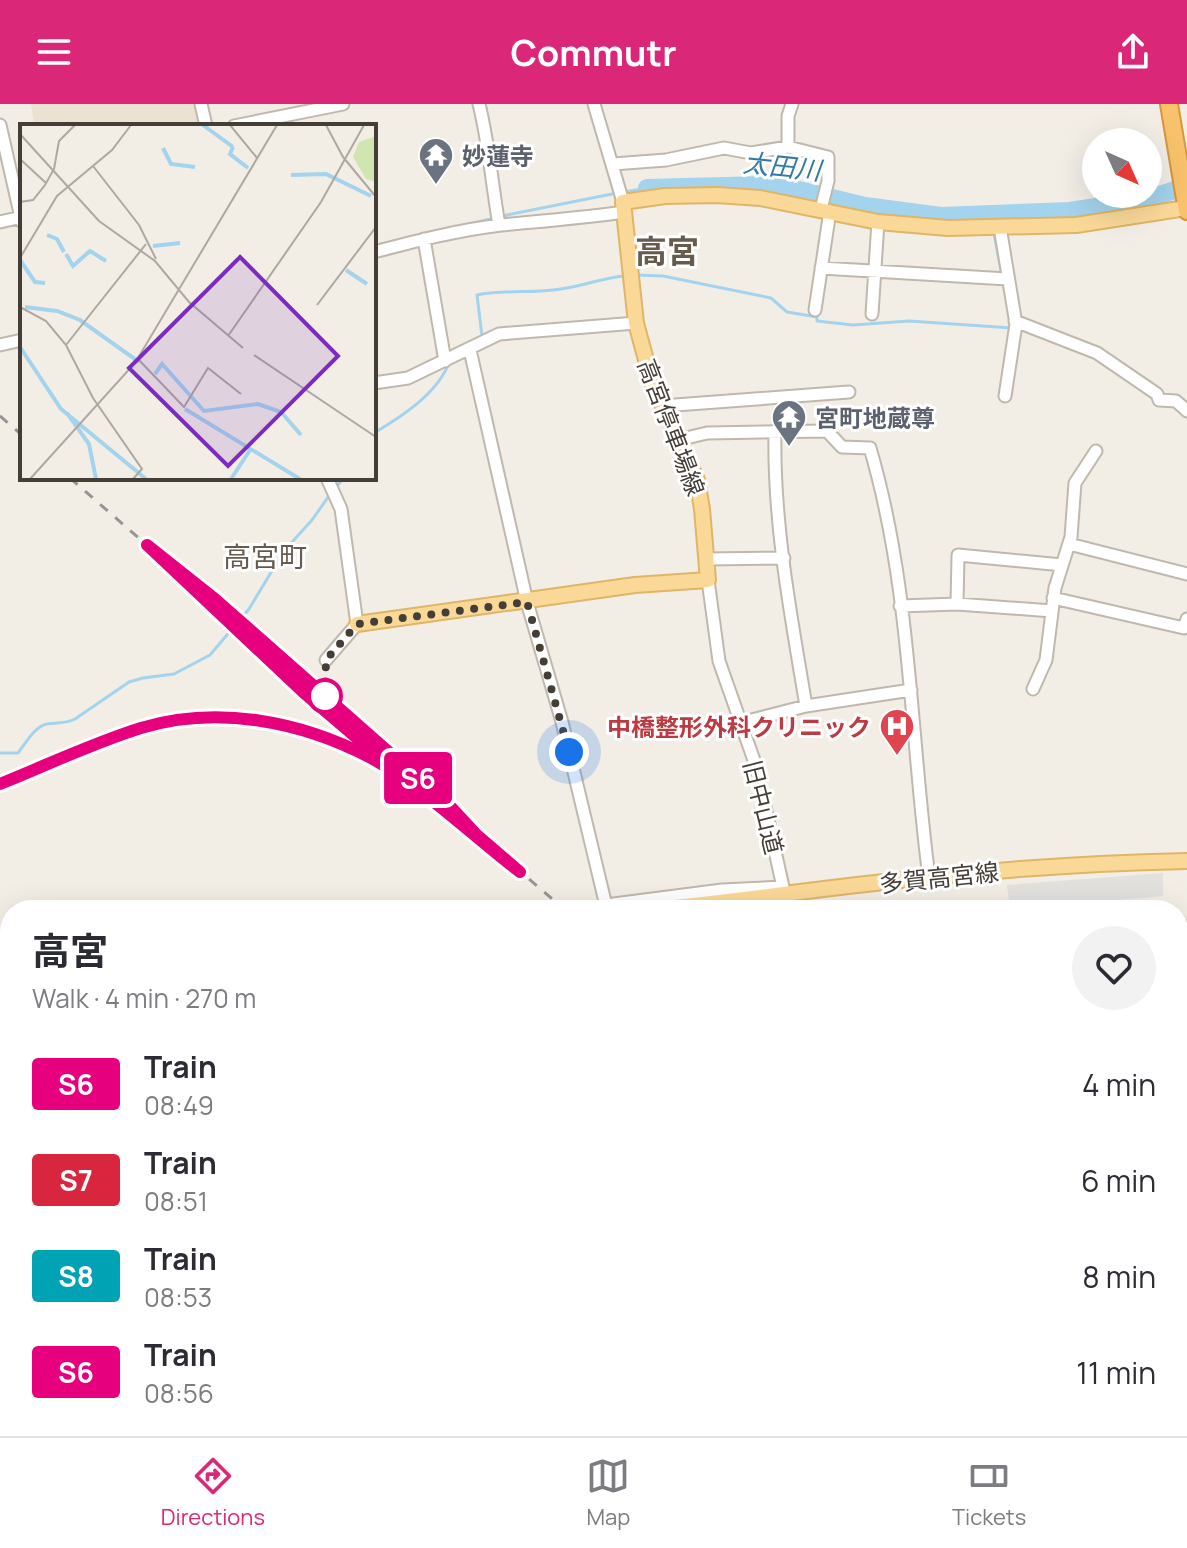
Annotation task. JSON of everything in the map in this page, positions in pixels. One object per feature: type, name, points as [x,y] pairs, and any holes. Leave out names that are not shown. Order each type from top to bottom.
[{"type":"highway","points":[[1169,104],[1182,166],[1186,207]]},
{"type":"main road","points":[[622,199],[717,195],[760,198],[878,222],[948,228],[1076,225],[1186,207]]},
{"type":"main road","name":"高宮停車場線","points":[[622,199],[636,323],[652,382],[697,480],[708,580]]},
{"type":"main road","points":[[357,624],[635,585],[708,580]]},
{"type":"main road","name":"多賀高宮線","points":[[795,900],[929,877],[1113,863],[1187,861]]},
{"type":"street","points":[[201,104],[206,124]]},
{"type":"street","points":[[246,124],[343,104]]},
{"type":"street","points":[[479,104],[487,133],[488,160],[499,225]]},
{"type":"street","points":[[376,251],[499,225],[560,222],[622,199],[594,104]]},
{"type":"street","points":[[788,147],[788,116],[792,104]]},
{"type":"street","points":[[0,125],[20,210]]},
{"type":"street","points":[[613,164],[666,160],[724,148],[751,153],[788,147],[828,157],[821,268],[815,310]]},
{"type":"street","points":[[0,222],[20,219]]},
{"type":"street","points":[[872,314],[878,222]]},
{"type":"street","points":[[1000,227],[1004,278],[1015,321],[1005,396]]},
{"type":"street","points":[[424,239],[445,361]]},
{"type":"street","points":[[821,268],[1004,278]]},
{"type":"street","points":[[1015,321],[1097,353],[1157,394],[1159,400],[1176,401],[1187,411]]},
{"type":"street","points":[[376,383],[408,378],[499,334],[636,323]]},
{"type":"street","points":[[0,345],[20,340]]},
{"type":"street","points":[[470,350],[527,602],[562,722],[604,900]]},
{"type":"street","points":[[662,406],[849,392]]},
{"type":"street","points":[[775,431],[774,473],[786,588],[806,706]]},
{"type":"street","points":[[678,440],[707,433],[827,431],[842,447],[870,448],[882,486],[900,606],[929,877]]},
{"type":"street","points":[[1033,689],[1046,660],[1053,604],[1069,544],[1075,483],[1096,451]]},
{"type":"street","points":[[326,660],[357,624],[341,509],[328,480]]},
{"type":"street","points":[[1069,544],[1187,574]]},
{"type":"street","points":[[957,604],[958,555],[1062,565]]},
{"type":"street","points":[[706,559],[784,558]]},
{"type":"street","name":"旧中山道","points":[[708,580],[719,661],[765,800],[783,900]]},
{"type":"street","points":[[900,606],[1053,604],[1184,628],[1187,619]]},
{"type":"street","points":[[740,723],[806,706],[911,690]]},
{"type":"street","points":[[658,900],[722,890],[773,900]]},
{"type":"shaded area","points":[[31,104],[195,104],[199,124],[34,124]]},
{"type":"shaded area","points":[[1163,873],[1163,896],[1117,900],[1009,900],[1007,885]]},
{"type":"waterway","name":"太田川","points":[[647,188],[764,185],[865,206],[941,216],[1070,211],[1147,199],[1187,186]]},
{"type":"waterway","name":"太田川","points":[[624,192],[647,188]]},
{"type":"waterway","name":"太田川","points":[[502,216],[617,193]]},
{"type":"waterway","name":"太田川","points":[[452,228],[495,218]]},
{"type":"waterway","points":[[994,234],[1007,301]]},
{"type":"waterway","name":"太田川","points":[[376,246],[398,240]]},
{"type":"waterway","points":[[636,275],[663,276],[771,298],[787,312],[817,317],[817,321],[853,325],[909,321],[1012,328]]},
{"type":"waterway","points":[[477,339],[482,336],[477,295],[569,288],[624,276]]},
{"type":"waterway","points":[[376,432],[427,395],[449,363]]},
{"type":"waterway","points":[[336,487],[342,480]]},
{"type":"waterway","points":[[0,753],[18,753],[38,728],[75,719],[129,682],[174,674],[210,655],[249,609],[284,551],[331,493]]},
{"type":"railway","points":[[0,416],[20,433]]},
{"type":"railway","points":[[72,480],[181,575],[304,693],[478,841],[520,872]]},
{"type":"railway","points":[[0,784],[142,728],[201,718],[231,718],[288,727],[345,746],[372,759]]},
{"type":"railway","points":[[514,866],[553,900]]},
{"type":"train","name":"S6","points":[[0,784],[142,728],[203,718],[250,719],[312,734],[370,758],[396,774],[520,872],[477,835],[450,806],[215,599],[147,545],[304,693],[412,785]]},
{"type":"place","name":"妙蓮寺","points":[[436,186]]},
{"type":"place","name":"宮町地蔵尊","points":[[789,448]]},
{"type":"place","name":"中橋整形外科クリニック","points":[[897,757]]},
{"type":"district","name":"高宮","points":[[667,251]]},
{"type":"district","name":"高宮町","points":[[265,556]]},
{"type":"route","points":[[325,696],[326,660],[357,624],[527,602],[569,752]]}]
